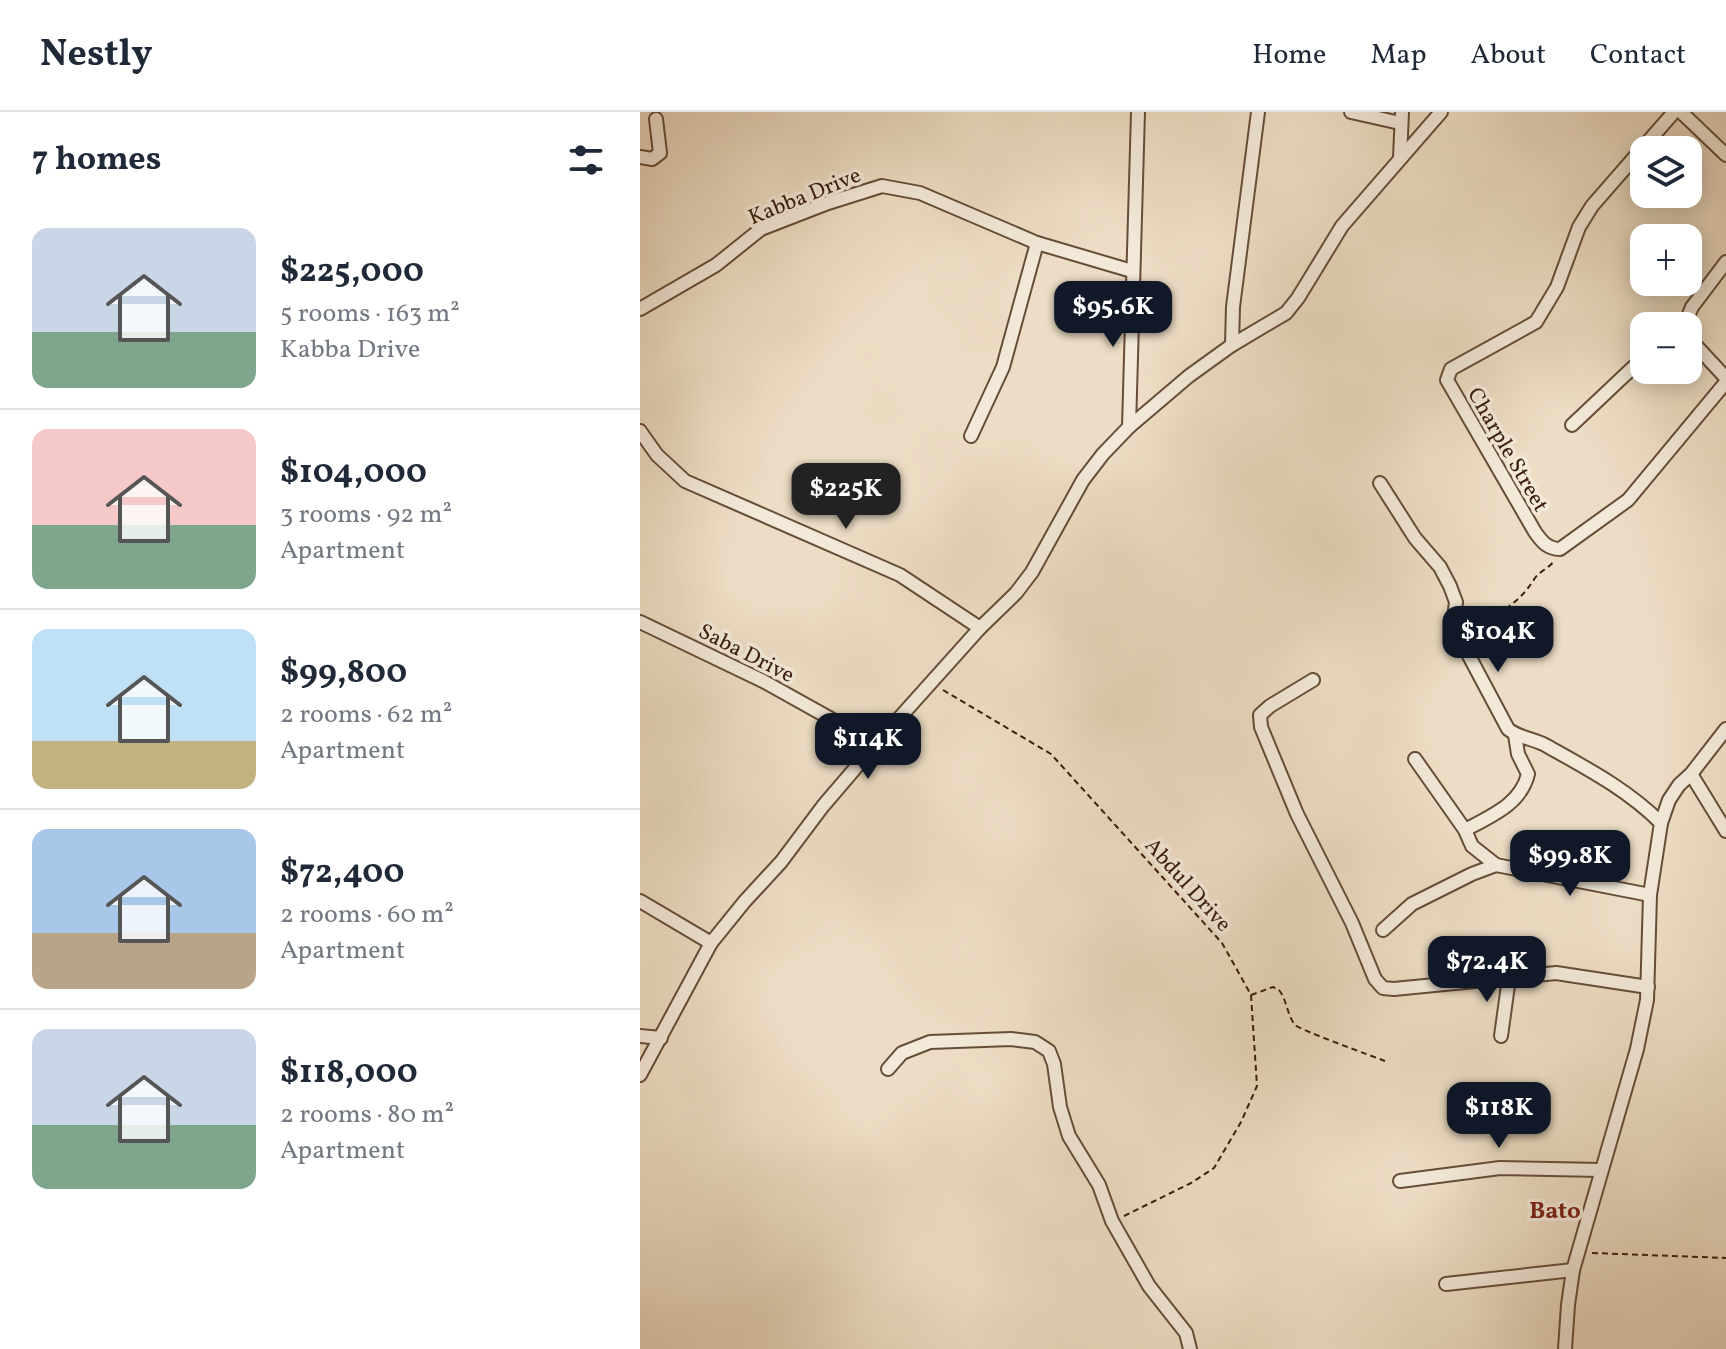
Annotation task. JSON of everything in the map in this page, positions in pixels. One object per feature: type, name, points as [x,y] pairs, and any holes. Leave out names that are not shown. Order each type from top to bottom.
[{"type":"street","points":[[1129,427],[1138,112]]},
{"type":"street","points":[[1232,345],[1233,307],[1258,112]]},
{"type":"street","points":[[1351,112],[1401,118],[1400,158]]},
{"type":"street","points":[[640,1075],[711,943],[876,744],[1032,572],[1083,480],[1103,454],[1129,427],[1189,376],[1232,345],[1286,313],[1342,226],[1441,112]]},
{"type":"street","name":"Charple Street","points":[[1560,549],[1552,549],[1543,543],[1535,532],[1449,386],[1448,374],[1451,369],[1536,322],[1557,287],[1579,227],[1592,206],[1674,112]]},
{"type":"street","points":[[1681,112],[1726,155]]},
{"type":"street","points":[[640,157],[652,159],[660,153],[656,119]]},
{"type":"street","name":"Kabba Drive","points":[[640,309],[716,265],[761,229],[882,186],[920,193],[1037,243],[1132,271]]},
{"type":"street","points":[[971,436],[1003,367],[1037,243]]},
{"type":"street","points":[[1690,312],[1726,262]]},
{"type":"street","points":[[1560,549],[1628,500],[1726,380],[1702,353]]},
{"type":"street","points":[[1572,425],[1630,370]]},
{"type":"street","points":[[640,431],[657,455],[685,481],[900,575],[980,628]]},
{"type":"street","points":[[1380,483],[1415,538],[1440,567],[1450,586],[1456,602],[1454,619],[1459,637],[1501,720],[1515,735],[1538,741],[1623,790],[1661,823]]},
{"type":"street","name":"Saba Drive","points":[[640,622],[763,681],[876,744]]},
{"type":"street","points":[[1313,680],[1260,715],[1261,727],[1297,814],[1352,923],[1375,979],[1383,988],[1556,973],[1648,987]]},
{"type":"street","points":[[1565,1349],[1573,1270],[1637,1049],[1648,987],[1650,895],[1661,823],[1669,800],[1679,785],[1726,729]]},
{"type":"street","points":[[1465,830],[1504,809],[1525,788],[1528,774],[1518,754],[1515,735]]},
{"type":"street","points":[[1415,759],[1465,830],[1472,846],[1496,865],[1650,895]]},
{"type":"street","points":[[1691,774],[1726,831]]},
{"type":"street","points":[[1383,930],[1412,904],[1496,865]]},
{"type":"street","points":[[640,901],[711,943]]},
{"type":"street","points":[[1501,1036],[1509,978]]},
{"type":"street","points":[[640,1036],[661,1038]]},
{"type":"street","points":[[888,1069],[902,1053],[930,1042],[1011,1039],[1035,1042],[1049,1051],[1069,1136],[1099,1185],[1112,1221],[1149,1286],[1186,1333],[1190,1349]]},
{"type":"street","points":[[1400,1181],[1500,1168],[1601,1170]]},
{"type":"street","points":[[1446,1284],[1573,1270]]},
{"type":"path","points":[[1459,637],[1525,595],[1536,577],[1552,565],[1560,549]]},
{"type":"path","name":"Abdul Drive","points":[[932,683],[1051,754],[1222,943],[1251,995],[1257,1086],[1241,1122],[1214,1168],[1191,1183],[1112,1221]]},
{"type":"path","points":[[1251,995],[1273,987],[1279,990],[1293,1023],[1303,1030],[1385,1061]]},
{"type":"path","points":[[1580,1253],[1726,1258]]},
{"type":"district","name":"Bato","points":[[1555,1210]]}]
